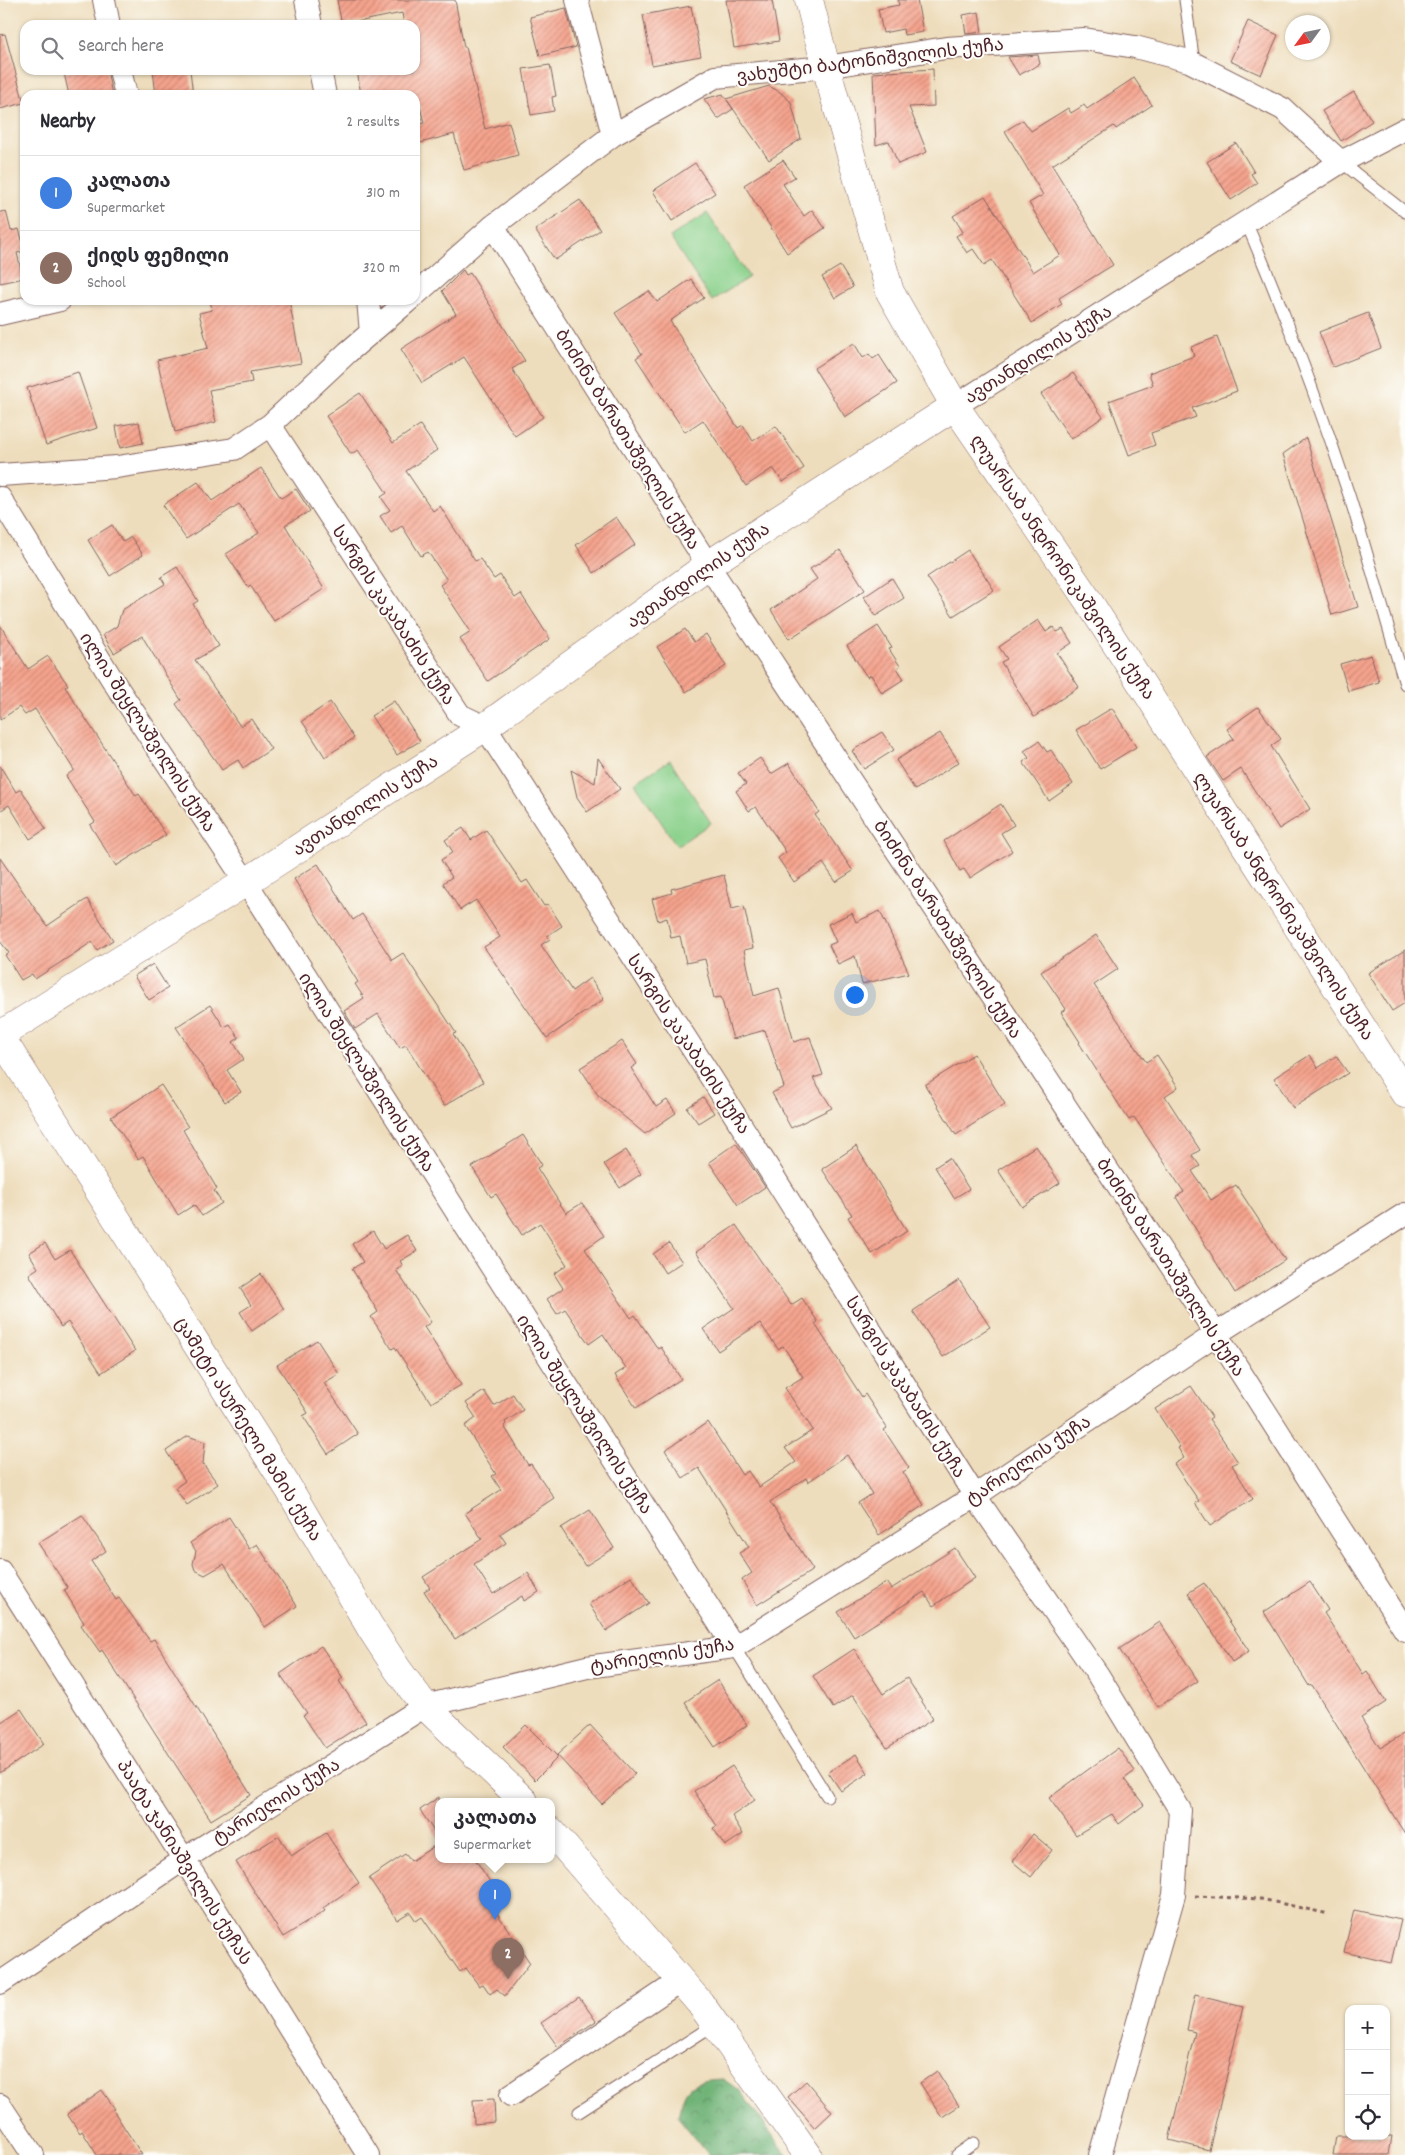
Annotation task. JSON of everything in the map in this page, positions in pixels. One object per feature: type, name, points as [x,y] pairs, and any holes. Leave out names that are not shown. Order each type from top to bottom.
[{"type":"street","points":[[104,0],[108,20]]},
{"type":"street","points":[[306,0],[310,20]]},
{"type":"street","points":[[577,0],[613,135]]},
{"type":"street","name":"ლუარსაბ ანდრონიკაშვილის ქუჩა","points":[[809,0],[826,67],[890,292],[954,406],[1087,599],[1405,1094]]},
{"type":"street","name":"ვახუშტი ბატონიშვილის ქუჩა","points":[[420,291],[493,226],[613,135],[714,77],[826,67],[946,48],[1084,39],[1135,47],[1194,63],[1283,109],[1341,162]]},
{"type":"street","points":[[121,75],[125,90]]},
{"type":"street","points":[[321,75],[324,90]]},
{"type":"street","name":"ავთანდილის ქუჩა","points":[[0,1035],[246,882],[484,727],[708,565],[954,406],[1341,162],[1405,129]]},
{"type":"street","name":"ბიძინა ბარათაშვილის ქუჩა","points":[[493,226],[708,565],[1216,1334],[1405,1630]]},
{"type":"street","points":[[0,314],[39,305]]},
{"type":"street","points":[[368,305],[371,333]]},
{"type":"street","points":[[0,475],[117,467],[234,449],[270,425],[403,305]]},
{"type":"street","name":"სარგის კაკაბაძის ქუჩა","points":[[270,425],[460,715],[484,727],[712,1078],[975,1496],[1098,1675],[1180,1810],[1174,1895],[1100,2155]]},
{"type":"street","name":"ილია შეყლაშვილის ქუჩა","points":[[0,498],[114,684],[246,882],[734,1647]]},
{"type":"street","name":"ცამეტი ასურელი მამის ქუჩა","points":[[0,1035],[289,1489],[370,1627],[425,1706],[521,1798]]},
{"type":"street","name":"ტარიელის ქუჩა","points":[[0,1983],[184,1858],[425,1706],[587,1667],[734,1647],[975,1496],[1216,1334],[1405,1214]]},
{"type":"street","name":"პაატა ჯანიაშვილის ქუჩას","points":[[0,1571],[184,1858],[368,2155]]},
{"type":"street","points":[[555,1836],[680,1980],[715,2024],[808,2155]]},
{"type":"street","points":[[510,2095],[680,1980]]},
{"type":"street","points":[[0,2105],[33,2155]]},
{"type":"lane","points":[[1185,0],[1194,63]]},
{"type":"lane","name":"ვახუშტი ბატონიშვილის ქუჩა","points":[[1341,162],[1405,212]]},
{"type":"lane","points":[[1246,222],[1273,284],[1320,410],[1349,496],[1405,684]]},
{"type":"lane","points":[[734,1647],[826,1796]]},
{"type":"lane","points":[[579,2112],[715,2024]]},
{"type":"lane","points":[[957,2155],[974,2143]]},
{"type":"path","points":[[1174,1895],[1261,1899],[1329,1914]]},
{"type":"green space","points":[[707,213],[749,277],[712,301],[670,237]]},
{"type":"green space","points":[[670,760],[711,823],[677,846],[635,783]]},
{"type":"green space","points":[[723,2079],[740,2091],[787,2155],[709,2155],[678,2117],[683,2097],[690,2086],[703,2081]]},
{"type":"building","points":[[337,0],[455,0],[464,47],[466,47],[485,129],[509,122],[518,155],[464,170],[454,134],[420,143],[420,124],[424,123],[420,107],[420,90],[360,90],[358,75],[420,75],[420,20],[403,20],[402,13],[367,20],[341,20]]},
{"type":"building","points":[[726,0],[772,0],[779,41],[734,48]]},
{"type":"building","points":[[898,0],[917,0],[923,32],[904,35],[903,29],[883,33],[878,9],[899,5]]},
{"type":"building","points":[[691,6],[701,56],[652,65],[643,15]]},
{"type":"building","points":[[566,8],[576,47],[540,56],[530,17]]},
{"type":"building","points":[[979,12],[982,32],[966,34],[963,15]]},
{"type":"building","points":[[1248,21],[1278,35],[1261,75],[1230,61]]},
{"type":"building","points":[[5,34],[20,90],[20,104],[0,109],[0,35]]},
{"type":"building","points":[[1038,55],[1040,64],[1019,75],[1008,57]]},
{"type":"building","points":[[550,65],[556,96],[552,97],[554,111],[531,115],[523,69]]},
{"type":"building","points":[[933,69],[934,106],[909,107],[927,152],[898,164],[889,141],[876,145],[873,73]]},
{"type":"building","points":[[64,75],[108,75],[111,90],[68,90]]},
{"type":"building","points":[[154,75],[191,75],[192,90],[155,90]]},
{"type":"building","points":[[1134,78],[1152,105],[1116,129],[1114,126],[1052,165],[1113,265],[1059,298],[1062,304],[1032,323],[992,260],[984,265],[973,249],[967,253],[956,236],[963,232],[953,216],[985,196],[1033,272],[1060,255],[1029,203],[1043,195],[1005,131],[1023,120],[1031,131],[1068,108],[1071,113],[1084,105],[1087,109]]},
{"type":"building","points":[[769,86],[780,92],[791,102],[801,139],[769,160],[727,100],[733,109],[718,119],[704,99],[723,94],[726,99]]},
{"type":"building","points":[[1354,92],[1372,121],[1341,141],[1322,111]]},
{"type":"building","points":[[1236,143],[1254,172],[1251,174],[1257,183],[1231,200],[1207,162]]},
{"type":"building","points":[[783,160],[795,177],[783,184],[804,216],[812,210],[825,228],[787,253],[744,185]]},
{"type":"building","points":[[695,163],[715,193],[672,221],[653,191]]},
{"type":"building","points":[[580,200],[600,230],[555,260],[535,230]]},
{"type":"building","points":[[6,211],[11,231],[19,229],[20,252],[17,253],[20,266],[20,279],[0,283],[0,212]]},
{"type":"building","points":[[840,266],[853,287],[835,298],[822,277]]},
{"type":"building","points":[[463,270],[466,275],[470,273],[525,361],[512,369],[543,417],[515,436],[464,357],[422,383],[401,349],[456,314],[442,291]]},
{"type":"building","points":[[691,279],[704,298],[670,321],[738,428],[743,425],[753,441],[776,426],[804,468],[783,482],[773,468],[746,486],[703,420],[685,432],[636,358],[642,354],[615,313],[649,291],[657,302]]},
{"type":"building","points":[[211,305],[290,305],[301,363],[250,372],[252,382],[209,390],[216,422],[175,432],[157,360],[208,348],[199,313],[212,310]]},
{"type":"building","points":[[1368,313],[1381,348],[1333,367],[1319,332]]},
{"type":"building","points":[[1217,337],[1237,391],[1192,408],[1196,417],[1151,433],[1155,445],[1129,455],[1109,401],[1153,385],[1149,373],[1194,356],[1191,347]]},
{"type":"building","points":[[854,343],[863,358],[869,354],[873,359],[879,355],[897,383],[845,417],[814,368]]},
{"type":"building","points":[[78,372],[97,428],[46,445],[27,388]]},
{"type":"building","points":[[1073,373],[1103,417],[1071,439],[1041,394]]},
{"type":"building","points":[[360,393],[393,443],[420,425],[437,450],[406,471],[433,511],[440,506],[475,561],[480,559],[494,579],[500,575],[515,598],[521,594],[550,639],[488,681],[460,639],[471,632],[440,585],[447,580],[428,552],[421,556],[402,526],[391,533],[380,516],[390,510],[381,497],[387,493],[358,450],[351,454],[326,416]]},
{"type":"building","points":[[139,422],[143,443],[120,448],[116,426]]},
{"type":"building","points":[[1306,438],[1358,607],[1332,615],[1283,454]]},
{"type":"building","points":[[261,468],[281,498],[296,489],[310,511],[285,525],[324,589],[274,621],[226,554],[259,533],[239,504],[186,539],[163,505],[198,482],[212,501]]},
{"type":"building","points":[[616,517],[635,545],[594,573],[576,545]]},
{"type":"building","points":[[112,525],[123,542],[131,537],[143,555],[110,576],[88,540]]},
{"type":"building","points":[[840,550],[865,590],[789,639],[771,610],[817,579],[810,569]]},
{"type":"building","points":[[968,550],[994,590],[953,616],[927,577]]},
{"type":"building","points":[[177,567],[198,601],[193,604],[219,646],[195,660],[240,726],[251,719],[271,749],[243,768],[238,760],[222,770],[176,704],[181,700],[142,636],[114,653],[103,635],[117,626],[122,610],[165,584],[161,577]]},
{"type":"building","points":[[892,578],[904,598],[876,616],[864,597]]},
{"type":"building","points":[[1038,620],[1046,632],[1053,627],[1057,632],[1063,629],[1072,643],[1057,653],[1079,687],[1034,717],[1001,662],[1007,659],[999,647]]},
{"type":"building","points":[[0,625],[28,669],[48,656],[68,685],[65,687],[136,796],[139,794],[166,835],[116,866],[90,825],[95,822],[66,776],[74,770],[35,709],[25,715],[19,707],[0,720]]},
{"type":"building","points":[[878,626],[892,648],[889,649],[900,666],[897,668],[904,679],[882,693],[871,675],[867,677],[847,646]]},
{"type":"building","points":[[685,629],[694,642],[706,634],[726,666],[686,692],[657,647]]},
{"type":"building","points":[[1371,655],[1379,682],[1348,691],[1340,664]]},
{"type":"building","points":[[394,701],[420,741],[397,755],[371,716]]},
{"type":"building","points":[[330,702],[354,738],[325,757],[302,721]]},
{"type":"building","points":[[1258,707],[1281,739],[1271,746],[1310,809],[1279,829],[1241,769],[1223,781],[1207,757],[1234,739],[1227,729]]},
{"type":"building","points":[[1112,708],[1136,747],[1100,769],[1076,730]]},
{"type":"building","points":[[882,732],[894,750],[864,769],[852,751]]},
{"type":"building","points":[[940,733],[959,762],[915,790],[896,760]]},
{"type":"building","points":[[1039,741],[1047,752],[1051,750],[1073,784],[1049,801],[1023,762],[1029,758],[1024,751]]},
{"type":"building","points":[[598,758],[620,789],[587,812],[577,797],[571,770],[595,783]]},
{"type":"building","points":[[760,758],[771,774],[789,763],[819,812],[815,815],[853,871],[836,882],[823,863],[794,882],[778,858],[786,852],[756,807],[749,811],[736,791],[746,784],[738,773]]},
{"type":"building","points":[[0,766],[16,792],[21,789],[46,829],[30,839],[9,805],[0,811]]},
{"type":"building","points":[[1001,804],[1014,825],[1001,833],[1012,851],[970,878],[964,869],[960,871],[944,841]]},
{"type":"building","points":[[463,828],[471,840],[486,830],[522,883],[527,880],[544,906],[548,904],[562,926],[547,936],[550,939],[541,945],[572,991],[590,978],[604,999],[547,1038],[484,947],[500,937],[476,900],[460,910],[443,883],[452,877],[441,860],[453,852],[445,840]]},
{"type":"building","points":[[0,858],[47,926],[87,899],[113,940],[97,950],[92,942],[35,979],[32,974],[21,980],[5,955],[9,953],[0,941]]},
{"type":"building","points":[[318,864],[353,920],[362,914],[392,960],[403,953],[456,1033],[453,1034],[483,1082],[444,1106],[406,1045],[400,1048],[378,1014],[355,1029],[344,1011],[364,998],[355,984],[358,982],[294,879]]},
{"type":"building","points":[[724,875],[732,909],[744,906],[753,948],[744,950],[754,996],[779,988],[794,1042],[810,1037],[823,1075],[813,1078],[832,1108],[791,1128],[772,1093],[784,1087],[765,1030],[733,1039],[721,997],[714,998],[705,959],[686,963],[680,936],[671,938],[667,918],[658,921],[652,899],[672,893],[671,889]]},
{"type":"building","points":[[880,911],[909,973],[862,984],[855,956],[838,964],[829,945],[836,942],[828,924],[852,913],[856,922]]},
{"type":"building","points":[[1096,935],[1118,969],[1094,985],[1146,1062],[1157,1055],[1178,1087],[1165,1096],[1200,1150],[1192,1155],[1200,1166],[1192,1171],[1211,1200],[1236,1185],[1285,1260],[1235,1293],[1176,1197],[1184,1192],[1134,1117],[1129,1120],[1079,1043],[1061,1012],[1066,1009],[1041,972]]},
{"type":"building","points":[[1405,950],[1405,1003],[1392,1011],[1368,973]]},
{"type":"building","points":[[153,964],[168,988],[149,1000],[134,976]]},
{"type":"building","points":[[210,1005],[224,1027],[230,1024],[239,1038],[233,1042],[244,1059],[227,1070],[241,1092],[225,1102],[176,1027]]},
{"type":"building","points":[[622,1041],[637,1064],[631,1068],[656,1107],[667,1100],[676,1113],[645,1134],[598,1095],[580,1068]]},
{"type":"building","points":[[974,1054],[1005,1104],[956,1135],[925,1085]]},
{"type":"building","points":[[1310,1055],[1318,1068],[1336,1056],[1348,1073],[1293,1108],[1274,1078]]},
{"type":"building","points":[[161,1085],[188,1127],[183,1130],[217,1189],[214,1191],[222,1203],[202,1216],[194,1205],[178,1215],[143,1156],[138,1159],[111,1117]]},
{"type":"building","points":[[703,1097],[714,1113],[698,1123],[687,1108]]},
{"type":"building","points":[[523,1135],[542,1165],[537,1168],[566,1213],[582,1203],[604,1236],[585,1249],[631,1318],[635,1315],[658,1349],[661,1347],[681,1379],[636,1408],[615,1375],[626,1368],[603,1334],[589,1344],[565,1309],[557,1314],[547,1299],[563,1288],[554,1274],[567,1265],[540,1223],[522,1235],[496,1194],[491,1197],[472,1167]]},
{"type":"building","points":[[736,1143],[765,1187],[738,1205],[709,1162]]},
{"type":"building","points":[[856,1146],[907,1231],[872,1254],[848,1217],[852,1215],[822,1169]]},
{"type":"building","points":[[1036,1146],[1060,1183],[1022,1207],[998,1170]]},
{"type":"building","points":[[626,1150],[641,1174],[620,1188],[604,1164]]},
{"type":"building","points":[[949,1158],[969,1189],[954,1198],[935,1167]]},
{"type":"building","points":[[736,1225],[791,1305],[802,1298],[818,1322],[815,1324],[862,1397],[865,1394],[887,1428],[884,1430],[909,1468],[903,1472],[924,1505],[879,1535],[858,1503],[872,1494],[847,1455],[808,1482],[806,1478],[770,1502],[813,1570],[757,1605],[742,1580],[752,1573],[739,1553],[749,1547],[699,1468],[683,1478],[665,1450],[708,1422],[742,1475],[748,1471],[759,1487],[796,1462],[785,1448],[813,1430],[785,1388],[803,1377],[783,1346],[778,1349],[760,1323],[718,1351],[703,1329],[734,1308],[696,1252]]},
{"type":"building","points":[[373,1231],[384,1249],[407,1235],[417,1251],[400,1261],[403,1266],[396,1270],[431,1322],[424,1327],[461,1385],[431,1403],[395,1347],[392,1349],[371,1317],[378,1312],[352,1269],[363,1262],[352,1244]]},
{"type":"building","points":[[45,1243],[55,1259],[70,1250],[135,1351],[101,1373],[68,1322],[61,1327],[29,1274],[38,1268],[29,1253]]},
{"type":"building","points":[[669,1243],[682,1262],[665,1273],[653,1254]]},
{"type":"building","points":[[261,1274],[284,1309],[252,1331],[240,1312],[251,1305],[240,1288]]},
{"type":"building","points":[[959,1280],[990,1327],[943,1357],[913,1311]]},
{"type":"building","points":[[317,1340],[339,1374],[324,1383],[358,1434],[328,1454],[303,1416],[308,1413],[277,1365]]},
{"type":"building","points":[[1191,1386],[1212,1417],[1209,1419],[1238,1462],[1232,1465],[1253,1499],[1210,1526],[1195,1503],[1199,1501],[1174,1464],[1184,1458],[1178,1448],[1180,1447],[1155,1409]]},
{"type":"building","points":[[484,1391],[494,1406],[513,1394],[523,1410],[505,1422],[504,1426],[528,1465],[531,1464],[554,1498],[500,1534],[506,1543],[474,1564],[493,1594],[528,1573],[539,1592],[524,1601],[522,1596],[455,1639],[424,1591],[430,1588],[423,1577],[482,1539],[465,1513],[501,1490],[492,1476],[496,1474],[465,1426],[476,1418],[466,1403]]},
{"type":"building","points":[[188,1436],[205,1442],[203,1464],[218,1484],[187,1505],[175,1488],[185,1481],[166,1451]]},
{"type":"building","points":[[590,1510],[614,1548],[585,1566],[561,1528]]},
{"type":"building","points":[[82,1515],[106,1551],[91,1561],[116,1600],[119,1598],[150,1641],[154,1639],[251,1795],[211,1820],[102,1650],[100,1652],[81,1625],[84,1623],[64,1590],[68,1588],[38,1543]]},
{"type":"building","points":[[229,1517],[249,1549],[257,1544],[297,1606],[265,1627],[224,1564],[205,1575],[195,1570],[193,1564],[196,1551],[190,1543]]},
{"type":"building","points":[[955,1548],[975,1578],[933,1606],[924,1592],[854,1637],[838,1612],[886,1582],[891,1589]]},
{"type":"building","points":[[631,1576],[649,1603],[606,1631],[589,1604]]},
{"type":"building","points":[[1310,1582],[1328,1610],[1324,1613],[1363,1674],[1367,1671],[1386,1702],[1361,1718],[1380,1748],[1405,1733],[1405,1834],[1312,1685],[1309,1686],[1264,1612]]},
{"type":"building","points":[[1204,1583],[1249,1651],[1232,1662],[1188,1593]]},
{"type":"building","points":[[1160,1622],[1198,1681],[1158,1707],[1119,1649]]},
{"type":"building","points":[[321,1646],[343,1678],[339,1681],[366,1722],[325,1748],[303,1715],[307,1713],[280,1674]]},
{"type":"building","points":[[854,1649],[883,1694],[907,1678],[933,1719],[887,1748],[853,1695],[833,1708],[813,1676]]},
{"type":"building","points":[[718,1680],[747,1725],[715,1747],[685,1702]]},
{"type":"building","points":[[21,1709],[44,1744],[0,1773],[0,1723]]},
{"type":"building","points":[[526,1725],[558,1757],[535,1780],[503,1747]]},
{"type":"building","points":[[590,1725],[635,1774],[602,1804],[557,1755]]},
{"type":"building","points":[[1118,1748],[1135,1771],[1124,1779],[1144,1805],[1119,1824],[1112,1814],[1076,1835],[1049,1798]]},
{"type":"building","points":[[856,1754],[868,1773],[841,1791],[828,1772]]},
{"type":"building","points":[[732,1766],[755,1800],[732,1816],[743,1834],[725,1846],[713,1828],[717,1826],[694,1791]]},
{"type":"building","points":[[435,1800],[435,1833],[420,1810]]},
{"type":"building","points":[[326,1833],[359,1883],[323,1908],[325,1911],[283,1937],[236,1862],[279,1836],[291,1856]]},
{"type":"building","points":[[1033,1834],[1052,1850],[1031,1877],[1012,1861]]},
{"type":"building","points":[[435,1846],[435,1863],[478,1863],[498,1894],[489,1901],[530,1963],[505,1996],[497,1989],[490,1994],[483,1984],[479,1986],[466,1968],[460,1972],[422,1917],[416,1921],[410,1912],[397,1920],[369,1878],[405,1854],[411,1861]]},
{"type":"building","points":[[1354,1910],[1401,1920],[1391,1963],[1344,1952]]},
{"type":"building","points":[[1195,1995],[1243,2007],[1209,2150],[1169,2140],[1195,2032],[1187,2030]]},
{"type":"building","points":[[579,1997],[596,2021],[558,2047],[541,2023]]},
{"type":"building","points":[[937,2071],[959,2106],[942,2117],[920,2083]]},
{"type":"building","points":[[806,2081],[832,2112],[815,2128],[788,2097]]},
{"type":"building","points":[[102,2090],[142,2155],[97,2155],[82,2131],[80,2133],[67,2114]]},
{"type":"building","points":[[494,2099],[495,2122],[474,2124],[473,2100]]},
{"type":"building","points":[[1336,2136],[1345,2136],[1345,2140],[1390,2140],[1390,2136],[1392,2136],[1389,2155],[1333,2155]]},
{"type":"place","name":"კალათა","points":[[495,1920]]},
{"type":"place","name":"ქიდს ფემილი","points":[[508,1979]]}]
